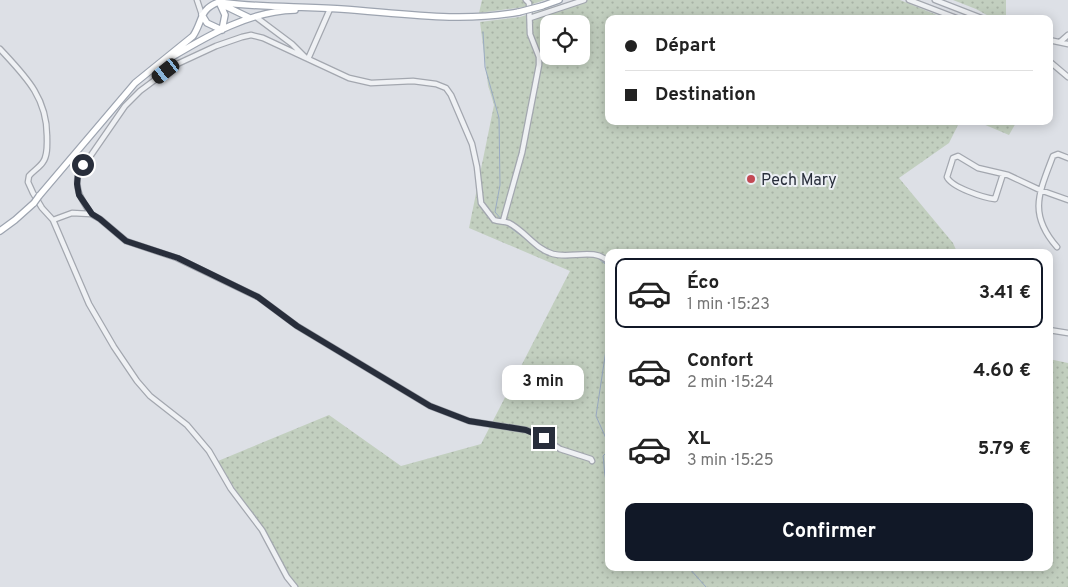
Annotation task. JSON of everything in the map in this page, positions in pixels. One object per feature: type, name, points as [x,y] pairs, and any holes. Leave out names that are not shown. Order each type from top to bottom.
[{"type":"main road","points":[[0,231],[34,203],[135,83],[193,36],[202,15],[216,1],[257,6],[340,9],[436,18],[496,16],[519,12],[559,0]]},
{"type":"main road","points":[[216,1],[238,13],[253,17]]},
{"type":"main road","points":[[216,1],[225,15],[222,30]]},
{"type":"main road","points":[[155,66],[202,39],[253,17],[290,10],[340,9]]},
{"type":"main road","points":[[202,15],[207,23],[222,30]]},
{"type":"street","points":[[197,0],[202,15]]},
{"type":"street","points":[[503,221],[522,153],[539,65],[539,57],[530,34],[529,4],[526,0]]},
{"type":"street","points":[[530,18],[584,0]]},
{"type":"street","points":[[909,0],[949,15]]},
{"type":"street","points":[[938,1],[974,15]]},
{"type":"street","points":[[307,58],[330,9]]},
{"type":"street","points":[[253,17],[292,44],[307,58]]},
{"type":"street","points":[[592,461],[591,459],[560,449],[538,434],[526,430],[469,421],[430,406],[297,326],[258,297],[178,258],[130,243],[92,214],[79,195],[78,174],[125,106],[140,91],[175,65],[216,46],[242,36],[251,35],[263,38],[349,78],[371,83],[413,82],[436,84],[446,88],[451,95],[472,144],[477,166],[481,203],[494,220],[510,224],[547,251],[555,254],[590,254],[598,255],[605,259]]},
{"type":"street","points":[[1060,42],[1068,35]]},
{"type":"street","points":[[1053,41],[1068,44]]},
{"type":"street","points":[[0,49],[33,87],[41,101],[45,114],[47,143],[45,160],[28,176],[28,182],[42,208],[53,220],[89,304],[114,348],[137,381],[150,396],[187,425],[208,451],[231,489],[262,530],[287,577],[295,587]]},
{"type":"street","points":[[1053,65],[1068,78]]},
{"type":"street","points":[[1057,247],[1047,236],[1042,226],[1038,208],[1040,190],[1053,156],[1058,154],[1068,158]]},
{"type":"street","points":[[1003,174],[995,199],[950,183],[947,177],[954,158],[958,156],[978,168],[1003,174],[1016,178],[1040,190],[1068,200]]},
{"type":"street","points":[[53,220],[72,213],[92,214]]},
{"type":"street","points":[[1053,331],[1068,333]]},
{"type":"green space","points":[[482,0],[545,0],[524,7],[479,13]]},
{"type":"green space","points":[[575,0],[900,0],[937,15],[605,15],[605,125],[958,125],[949,143],[899,178],[953,243],[956,249],[605,249],[605,571],[1053,571],[1053,360],[1068,363],[1068,587],[295,587],[218,461],[329,415],[401,466],[481,444],[570,271],[469,228],[494,105],[488,85],[480,22],[520,17]]},
{"type":"green space","points":[[953,0],[1006,0],[1006,15],[987,15]]},
{"type":"green space","points":[[985,125],[1015,125],[1009,135]]},
{"type":"waterway","points":[[483,32],[485,67],[499,118],[500,185],[495,212],[502,220]]},
{"type":"waterway","points":[[507,225],[531,243]]},
{"type":"waterway","points":[[543,252],[554,257],[590,256]]},
{"type":"waterway","points":[[598,258],[605,264]]},
{"type":"waterway","points":[[605,356],[596,416],[605,436]]},
{"type":"waterway","points":[[605,454],[603,456],[605,476]]},
{"type":"waterway","points":[[692,571],[706,587]]},
{"type":"place","name":"Pech Mary","points":[[751,179]]},
{"type":"route","points":[[83,165],[78,174],[79,195],[92,214],[126,241],[178,258],[258,297],[297,326],[430,406],[469,421],[526,430],[544,438]]}]
